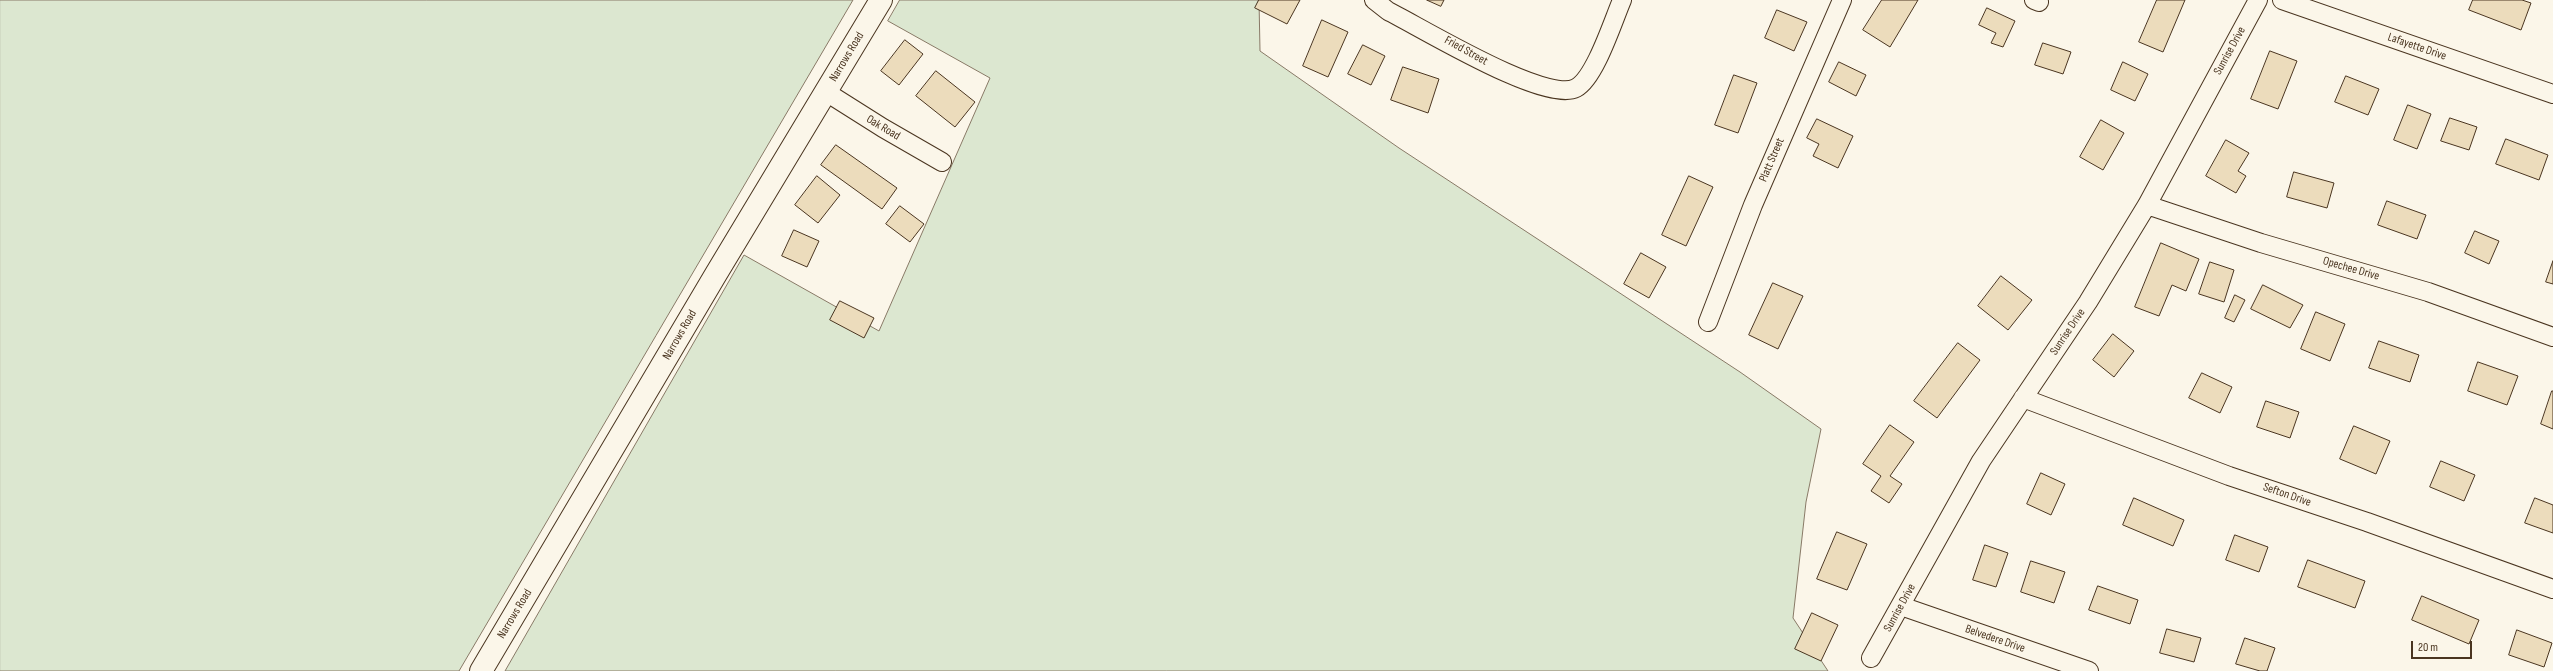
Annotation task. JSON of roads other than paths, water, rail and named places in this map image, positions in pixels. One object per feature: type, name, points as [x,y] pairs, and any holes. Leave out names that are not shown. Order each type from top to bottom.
[{"type":"street","name":"Narrows Road","points":[[481,671],[881,0]]},
{"type":"street","name":"Fried Street","points":[[1374,0],[1388,11],[1515,78],[1540,87],[1562,89],[1576,88],[1594,68],[1622,0]]},
{"type":"street","name":"Platt Street","points":[[1708,322],[1753,205],[1842,0]]},
{"type":"street","name":"Sunrise Drive","points":[[1871,658],[1970,479],[2088,302],[2147,205],[2258,0]]},
{"type":"street","name":"Lafayette Drive","points":[[2282,0],[2553,94]]},
{"type":"street","name":"Oak Road","points":[[826,92],[918,149],[942,162]]},
{"type":"street","name":"Opechee Drive","points":[[2147,205],[2261,243],[2428,292],[2553,337]]},
{"type":"street","name":"Sefton Drive","points":[[2023,398],[2229,476],[2367,522],[2553,589]]},
{"type":"street","name":"Belvedere Drive","points":[[1901,606],[2089,671]]}]
